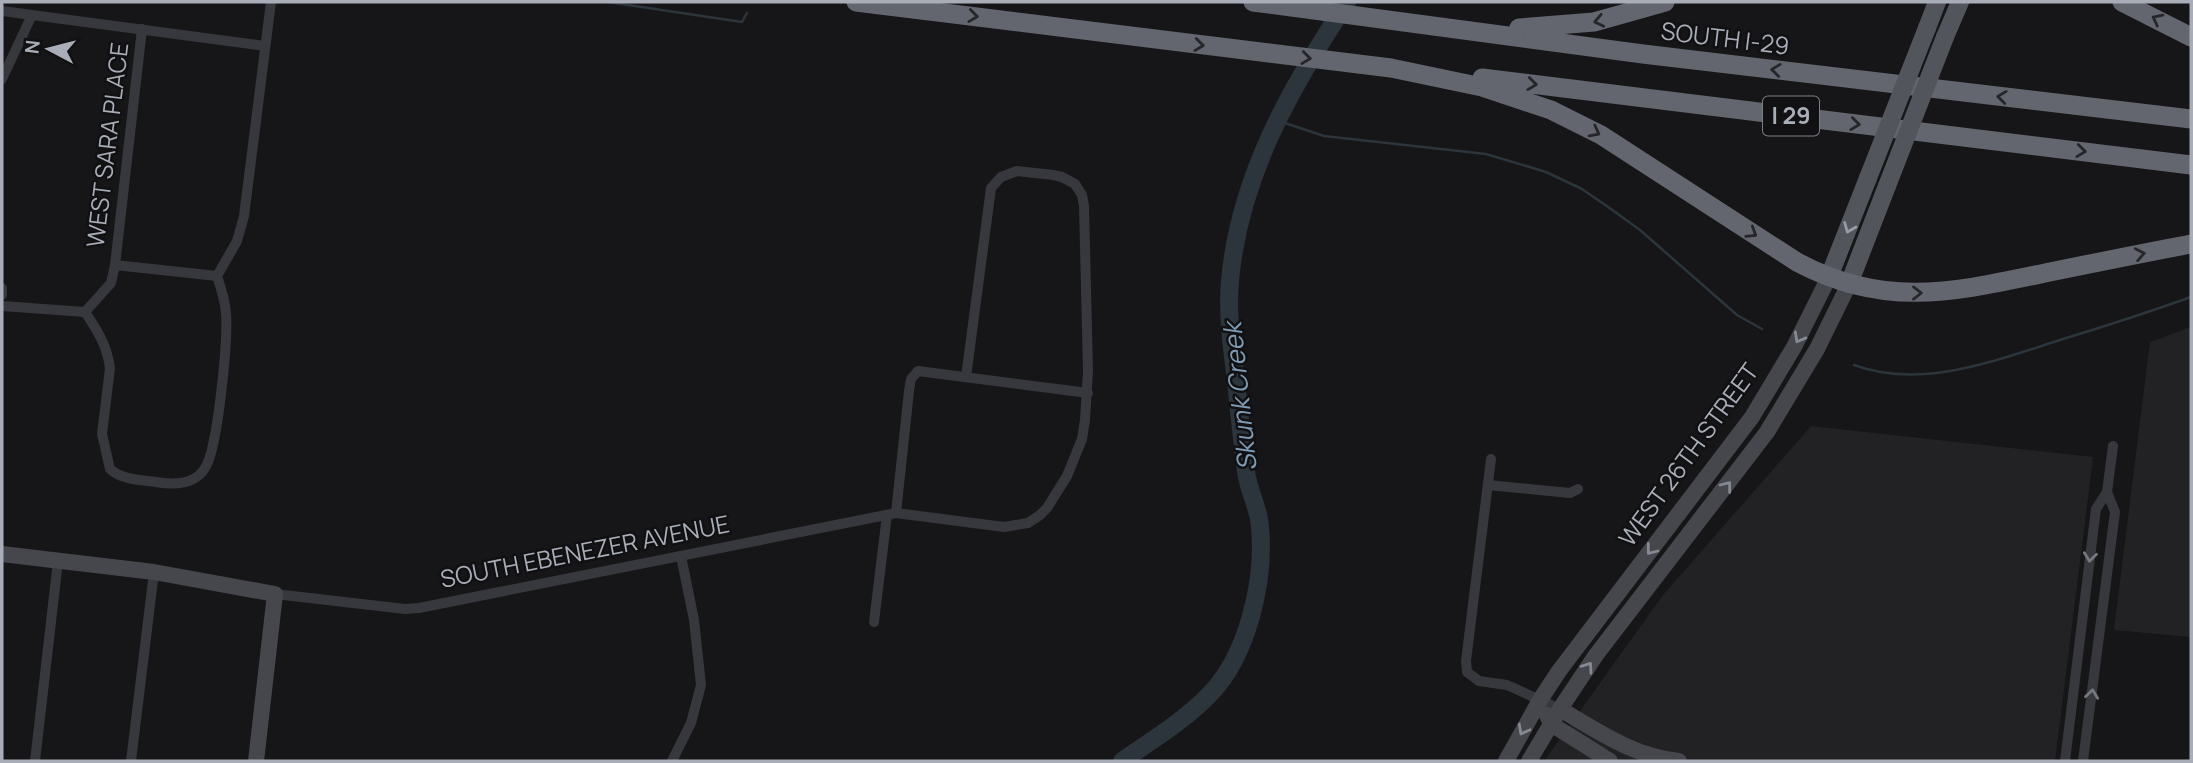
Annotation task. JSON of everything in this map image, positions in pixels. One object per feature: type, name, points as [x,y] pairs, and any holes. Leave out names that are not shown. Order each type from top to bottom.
[{"type":"highway","name":"I 29","points":[[856,2],[2191,165]]},
{"type":"highway","name":"SOUTH I-29","points":[[1254,2],[1643,54],[2191,119]]},
{"type":"highway","points":[[1410,22],[1507,28],[1560,26],[1621,16],[1665,2]]},
{"type":"highway","points":[[2122,2],[2191,37]]},
{"type":"highway","points":[[1383,67],[1449,79],[1506,94],[1576,121],[1625,149],[1797,262],[1849,284],[1902,293],[1951,291],[2191,244]]},
{"type":"main road","name":"WEST 26TH STREET","points":[[1506,761],[1539,700],[1587,632],[1752,417],[1794,347],[1829,277],[1937,2]]},
{"type":"main road","name":"WEST 26TH STREET","points":[[1529,761],[1597,655],[1767,432],[1817,349],[1849,284],[1960,2]]},
{"type":"main road","name":"SOUTH EBENEZER AVENUE","points":[[2,554],[153,572],[275,594]]},
{"type":"main road","points":[[256,761],[275,594]]},
{"type":"main road","points":[[1539,700],[1551,724],[1610,761]]},
{"type":"main road","points":[[1560,709],[1627,748],[1650,757],[1679,761]]},
{"type":"street","points":[[2,306],[85,312],[104,342],[109,359],[102,434],[110,469],[122,477],[180,484],[202,473],[211,452],[224,359],[226,313],[218,276],[237,241],[244,216],[271,2]]},
{"type":"street","points":[[2,11],[265,46]]},
{"type":"street","points":[[2,79],[32,15]]},
{"type":"street","name":"WEST SARA PLACE","points":[[85,312],[111,283],[115,265],[142,29]]},
{"type":"street","name":"SOUTH EBENEZER AVENUE","points":[[275,594],[405,609],[419,608],[892,514],[1004,527],[1028,523],[1040,516],[1057,494],[1074,462],[1082,439],[1088,393],[1084,205],[1082,195],[1075,184],[1062,177],[1017,172],[1001,177],[991,188],[966,377]]},
{"type":"street","points":[[115,265],[218,276]]},
{"type":"street","points":[[2,288],[2,295]]},
{"type":"street","points":[[874,622],[914,373],[923,370],[1088,393]]},
{"type":"street","points":[[2065,761],[2096,509],[2107,492],[2113,446]]},
{"type":"street","points":[[1491,459],[1466,661],[1467,671],[1475,679],[1507,685],[1560,709]]},
{"type":"street","points":[[1488,485],[1570,493],[1578,489]]},
{"type":"street","points":[[2083,761],[2115,512],[2107,492]]},
{"type":"street","points":[[672,761],[691,723],[701,685],[694,620],[681,556]]},
{"type":"street","points":[[35,761],[58,561]]},
{"type":"street","points":[[131,761],[153,572]]},
{"type":"shaded area","points":[[2191,327],[2191,637],[2114,630],[2150,342]]},
{"type":"shaded area","points":[[1811,426],[2093,457],[2055,761],[1544,761],[1663,595]]},
{"type":"waterway","points":[[608,2],[742,22],[747,13]]},
{"type":"waterway","name":"Skunk Creek","points":[[1122,761],[1179,722],[1210,694],[1235,659],[1251,616],[1260,570],[1261,548],[1258,513],[1246,471],[1230,331],[1229,293],[1235,243],[1244,205],[1271,134],[1306,67],[1347,2]]},
{"type":"waterway","points":[[1276,120],[1324,136],[1486,154],[1546,172],[1582,189],[1640,230],[1737,315],[1762,329]]},
{"type":"waterway","points":[[1854,365],[1880,372],[1906,374],[1959,369],[2012,355],[2191,297]]}]
